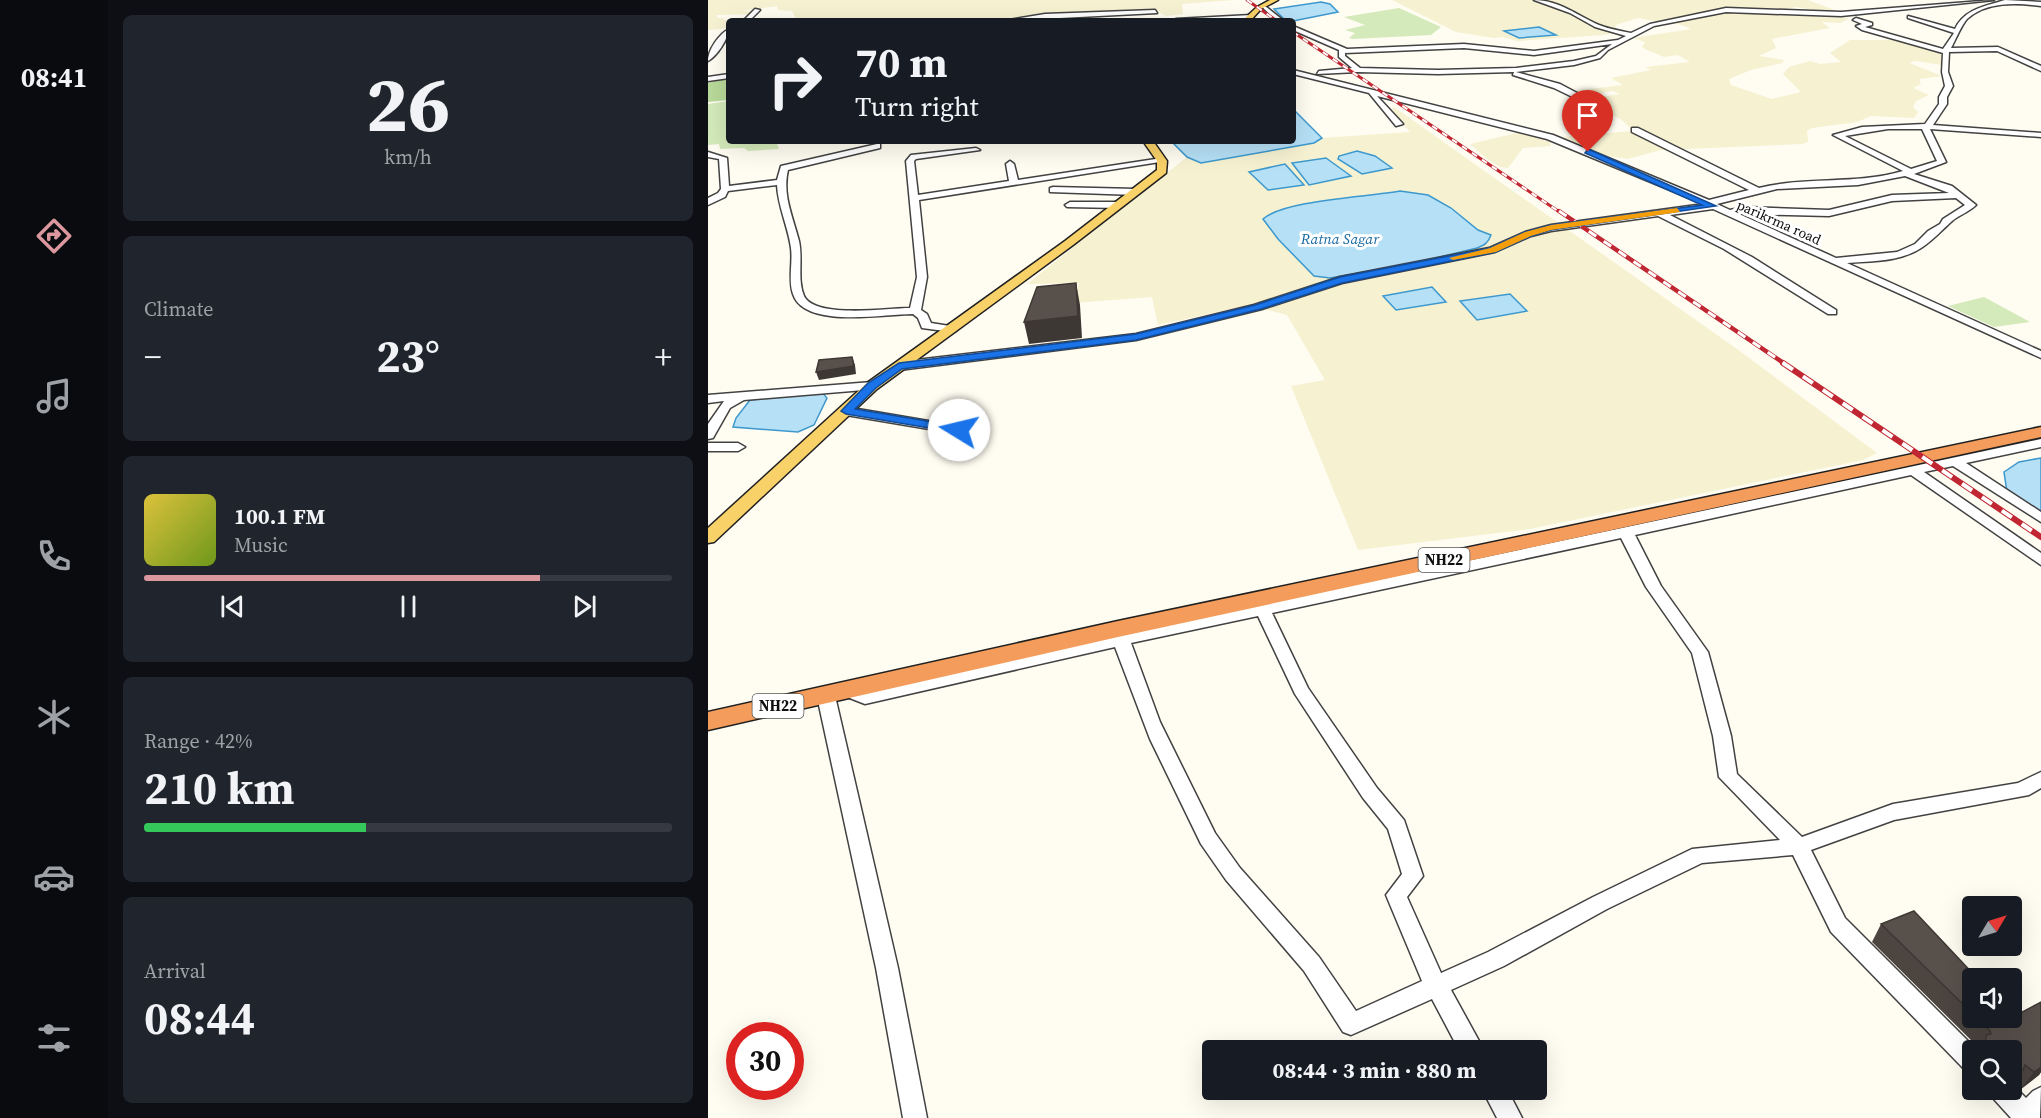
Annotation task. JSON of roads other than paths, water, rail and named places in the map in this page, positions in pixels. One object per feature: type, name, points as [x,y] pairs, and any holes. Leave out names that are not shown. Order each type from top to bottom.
[{"type":"highway","name":"NH22","points":[[708,721],[1908,467],[2041,432]]},
{"type":"main road","points":[[1249,18],[1275,0]]},
{"type":"main road","points":[[708,538],[872,386],[952,329],[1162,171],[1162,161],[1150,144]]},
{"type":"street","points":[[1537,0],[1572,12],[1602,28],[1630,34]]},
{"type":"street","points":[[1299,74],[1358,70],[1438,72],[1505,70],[1594,59],[1630,34],[1673,20],[1719,11],[1750,9],[1841,14],[1991,0]]},
{"type":"street","points":[[1927,128],[1943,104],[1943,97],[1949,86],[1945,72],[1946,51],[1963,19],[1970,14],[2007,1],[2041,4]]},
{"type":"street","points":[[1744,4],[1750,9]]},
{"type":"street","points":[[1952,4],[1970,14]]},
{"type":"street","points":[[1263,7],[1277,18]]},
{"type":"street","points":[[749,18],[757,10]]},
{"type":"street","points":[[1029,18],[1155,12]]},
{"type":"street","points":[[1193,18],[1215,14],[1241,18]]},
{"type":"street","points":[[1910,17],[1958,32]]},
{"type":"street","points":[[1856,20],[1870,24],[1859,26],[1864,29],[1946,51],[1998,49],[2041,69]]},
{"type":"street","points":[[1296,29],[1345,50],[1382,51],[1464,45],[1534,53],[1619,41]]},
{"type":"street","points":[[708,59],[726,33]]},
{"type":"street","points":[[1345,50],[1341,53],[1342,57],[1358,70]]},
{"type":"street","points":[[1505,70],[1557,86],[1593,105]]},
{"type":"street","name":"parikrma road","points":[[1299,74],[1550,137],[1710,205],[2041,355]]},
{"type":"street","points":[[708,79],[726,76]]},
{"type":"street","points":[[1378,93],[1372,94],[1374,98],[1399,124]]},
{"type":"street","points":[[1835,261],[1887,258],[1909,252],[1944,226],[1946,221],[1971,205],[1937,183],[1909,173],[1865,147],[1837,135],[1866,127],[1962,127],[2041,135]]},
{"type":"street","points":[[899,366],[1136,337],[1258,307],[1340,280],[1492,250],[1528,234],[1551,228],[1710,205],[1756,190],[1777,186],[1858,182],[1909,173],[1942,162],[1927,128]]},
{"type":"street","points":[[1635,130],[1756,190]]},
{"type":"street","points":[[877,146],[787,167],[783,171],[781,182],[783,201],[798,264],[800,300],[808,307],[826,312],[915,311],[923,316],[926,326],[952,329]]},
{"type":"street","points":[[915,311],[922,277],[910,161],[913,158],[976,150]]},
{"type":"street","points":[[708,154],[723,158],[724,189],[723,195],[708,202]]},
{"type":"street","points":[[914,198],[1162,161]]},
{"type":"street","points":[[1010,164],[1014,183]]},
{"type":"street","points":[[724,189],[781,182]]},
{"type":"street","points":[[1053,190],[1136,192]]},
{"type":"street","points":[[1728,213],[1745,210],[1829,213],[1892,198],[1957,195]]},
{"type":"street","points":[[1070,205],[1119,205]]},
{"type":"street","points":[[1659,213],[1716,239],[1832,312]]},
{"type":"street","points":[[857,298],[867,312]]},
{"type":"street","points":[[708,399],[872,386]]},
{"type":"street","points":[[708,435],[725,406],[742,396]]},
{"type":"street","points":[[846,411],[959,430],[957,407]]},
{"type":"street","name":"NH22","points":[[1120,634],[1263,610],[1626,532],[1908,467],[1957,463],[2041,443]]},
{"type":"street","points":[[708,447],[738,447]]},
{"type":"street","points":[[1957,463],[2041,518]]},
{"type":"street","points":[[1908,467],[2041,560]]},
{"type":"street","points":[[1626,532],[1654,587],[1700,652],[1722,736],[1728,777],[1799,846],[1838,925],[1962,1051]]},
{"type":"street","points":[[1263,610],[1301,690],[1370,793],[1396,826],[1413,876],[1396,895],[1436,987],[1466,1040]]},
{"type":"street","points":[[1120,634],[1143,705],[1202,830],[1232,873],[1284,930],[1336,995],[1352,1024],[1436,987],[1699,855],[1799,846],[1893,812],[2022,790],[2041,779]]},
{"type":"street","points":[[837,694],[915,1118]]},
{"type":"street","points":[[1500,1100],[1510,1118]]},
{"type":"street","points":[[2016,1100],[2030,1110]]},
{"type":"water","points":[[1321,2],[1330,4],[1338,12],[1296,20],[1296,18],[1283,18],[1274,9]]},
{"type":"water","points":[[1539,27],[1556,35],[1519,38],[1504,31]]},
{"type":"water","points":[[1296,112],[1322,138],[1314,143],[1201,163],[1187,157],[1174,144],[1296,144]]},
{"type":"water","points":[[1357,151],[1375,156],[1392,168],[1362,174],[1338,159],[1339,156]]},
{"type":"water","points":[[1326,158],[1351,176],[1309,185],[1292,163]]},
{"type":"water","points":[[1285,164],[1304,185],[1268,190],[1249,172]]},
{"type":"water","name":"Ratna Sagar","points":[[1400,191],[1428,195],[1451,208],[1478,230],[1491,235],[1489,240],[1477,248],[1406,265],[1330,278],[1314,276],[1278,239],[1263,219],[1289,207],[1307,203]]},
{"type":"water","points":[[1432,287],[1446,302],[1396,310],[1383,296]]},
{"type":"water","points":[[1510,294],[1527,311],[1477,320],[1460,301]]},
{"type":"water","points":[[821,391],[827,398],[814,425],[798,432],[733,427],[736,418],[750,400]]},
{"type":"water","points":[[2041,458],[2041,512],[2007,492],[2004,472],[2019,462]]},
{"type":"railway","points":[[1247,0],[1273,18]]},
{"type":"railway","points":[[1296,34],[1561,213]]},
{"type":"railway","points":[[1559,211],[1785,364]]},
{"type":"railway","points":[[1783,363],[2041,537]]}]
